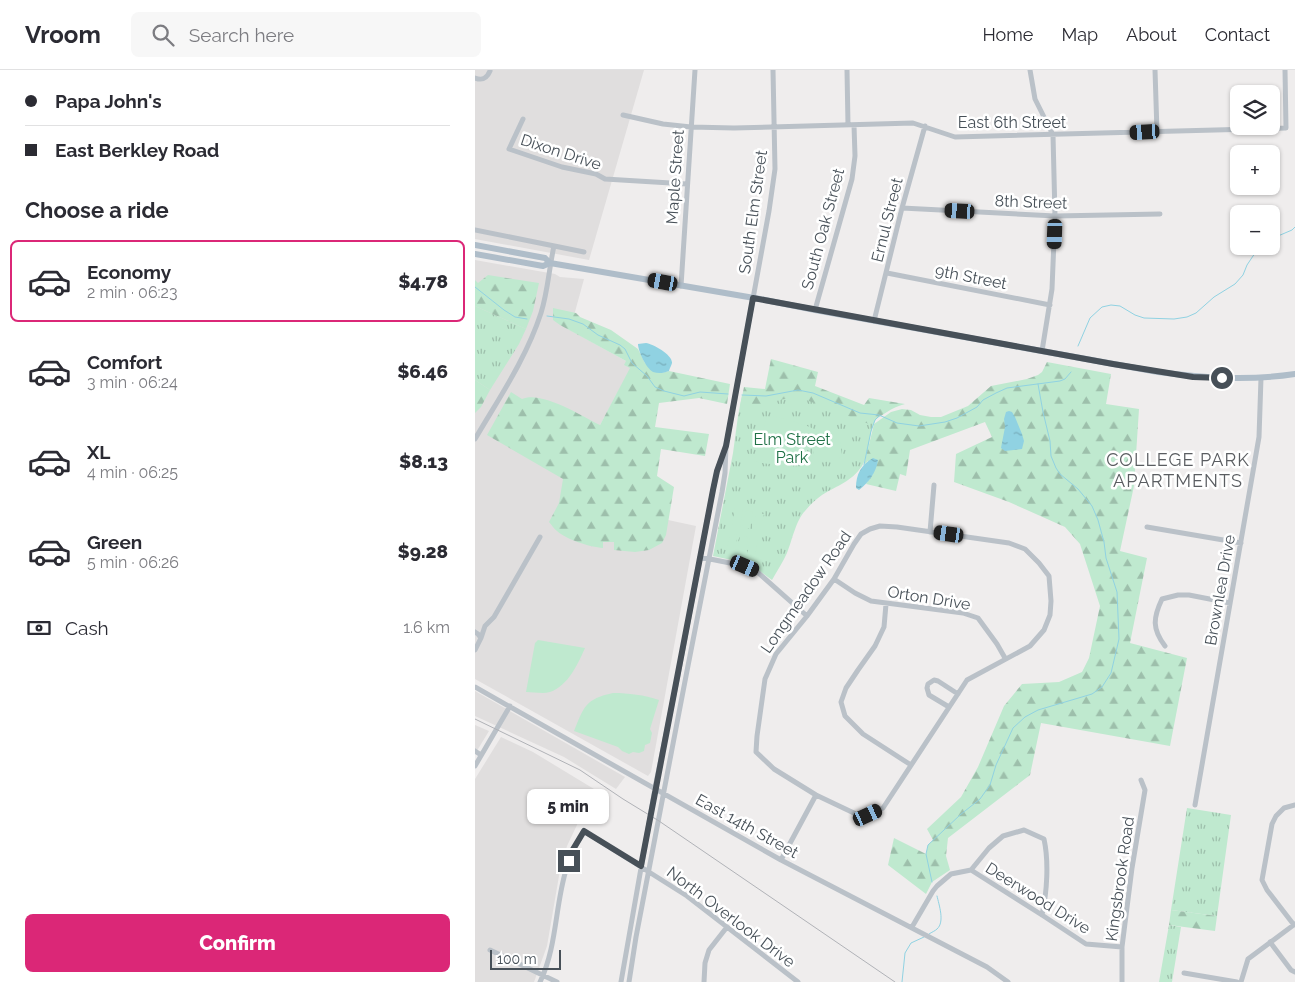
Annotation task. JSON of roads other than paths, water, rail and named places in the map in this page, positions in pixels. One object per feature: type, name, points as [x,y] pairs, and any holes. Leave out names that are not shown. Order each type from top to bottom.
[{"type":"main road","points":[[475,244],[545,258],[550,263]]},
{"type":"main road","points":[[475,254],[543,266],[550,263],[753,298],[1158,372],[1193,377],[1232,379],[1295,374]]},
{"type":"street","name":"Maple Street","points":[[681,286],[695,70]]},
{"type":"street","name":"South Elm Street","points":[[629,982],[722,492],[726,446],[769,211],[775,170],[773,70]]},
{"type":"street","name":"South Oak Street","points":[[815,310],[852,179],[855,156],[847,70]]},
{"type":"street","points":[[1030,70],[1035,99],[1053,135],[1055,216],[1052,289],[1042,351]]},
{"type":"street","points":[[1155,70],[1157,132]]},
{"type":"street","name":"East 6th Street","points":[[623,115],[655,123],[691,127],[734,128],[913,123],[955,137],[1286,128],[1285,70]]},
{"type":"street","points":[[475,78],[487,78],[490,71]]},
{"type":"street","name":"Dixon Drive","points":[[523,120],[509,149],[562,167],[596,174],[605,180],[687,184]]},
{"type":"street","name":"Ernul Street","points":[[874,321],[902,208],[925,126]]},
{"type":"street","name":"8th Street","points":[[902,208],[1055,216],[1160,214]]},
{"type":"street","points":[[475,230],[583,252]]},
{"type":"street","points":[[475,439],[530,342],[546,297],[554,246]]},
{"type":"street","name":"9th Street","points":[[887,274],[1050,305]]},
{"type":"street","name":"Brownlea Drive","points":[[1195,805],[1259,437],[1261,378]]},
{"type":"street","name":"South Elm Street","points":[[621,982],[655,788],[713,490],[717,471],[726,446]]},
{"type":"street","points":[[717,471],[725,473]]},
{"type":"street","points":[[930,532],[934,485]]},
{"type":"street","points":[[713,490],[722,492]]},
{"type":"street","name":"Longmeadow Road","points":[[880,526],[930,532],[1009,543],[1025,550],[1049,576],[1050,615],[1044,630],[1030,646],[967,680],[883,808],[868,815],[856,814],[816,795],[773,769],[756,752],[765,679],[776,654],[834,580],[861,534],[880,526]]},
{"type":"street","points":[[1147,527],[1241,543]]},
{"type":"street","points":[[475,650],[485,626],[495,617],[539,537]]},
{"type":"street","points":[[700,557],[745,566],[755,570],[807,616]]},
{"type":"street","name":"Orton Drive","points":[[834,580],[871,601],[963,613],[978,618],[1005,658]]},
{"type":"street","points":[[1165,646],[1158,637],[1154,624],[1156,610],[1162,598],[1189,595],[1230,603]]},
{"type":"street","points":[[692,601],[701,602]]},
{"type":"street","points":[[886,604],[884,627],[875,646],[846,688],[841,702],[845,716],[863,734],[911,764]]},
{"type":"street","points":[[475,632],[481,638]]},
{"type":"street","points":[[678,675],[686,676]]},
{"type":"street","points":[[949,707],[929,695],[928,684],[934,680],[938,681],[958,694]]},
{"type":"street","name":"East 14th Street","points":[[475,687],[781,860],[987,967],[1008,982]]},
{"type":"street","points":[[475,766],[510,706]]},
{"type":"street","points":[[667,731],[676,733]]},
{"type":"street","points":[[475,751],[481,755]]},
{"type":"street","name":"Kingsbrook Road","points":[[1122,982],[1123,947],[1132,868],[1145,790],[1141,780]]},
{"type":"street","points":[[781,860],[816,795]]},
{"type":"street","points":[[1241,982],[1248,959],[1294,924],[1267,890],[1262,880],[1272,824],[1276,816],[1284,808],[1295,805]]},
{"type":"street","points":[[912,928],[937,886],[951,874],[971,870],[989,848],[1003,836],[1024,830],[1044,839],[1047,854],[1045,902],[1042,915]]},
{"type":"street","name":"North Overlook Drive","points":[[543,976],[548,965],[565,871],[572,851],[584,831],[687,896],[791,980],[798,982]]},
{"type":"street","name":"Deerwood Drive","points":[[971,870],[1086,944],[1123,947]]},
{"type":"street","points":[[704,982],[705,963],[709,950],[727,927]]},
{"type":"street","points":[[629,936],[637,937]]},
{"type":"street","points":[[1270,942],[1291,970],[1295,972]]},
{"type":"street","points":[[490,950],[557,982]]},
{"type":"street","points":[[1184,973],[1237,982]]},
{"type":"street","points":[[540,982],[543,976]]},
{"type":"water","points":[[646,343],[666,353],[672,363],[669,371],[655,373],[648,367],[638,347],[638,344]]},
{"type":"water","points":[[1009,411],[1015,417],[1024,441],[1022,449],[1005,451],[1001,448],[1005,427],[1004,419],[1006,412]]},
{"type":"water","points":[[873,458],[878,460],[876,469],[859,490],[856,488],[858,474],[862,467]]},
{"type":"waterway","points":[[1280,235],[1295,227]]},
{"type":"waterway","points":[[1078,346],[1090,318],[1102,307],[1120,306],[1144,318],[1174,319],[1196,313],[1214,297],[1235,284],[1243,275],[1254,255]]},
{"type":"waterway","points":[[475,287],[515,317],[527,319]]},
{"type":"waterway","points":[[547,316],[569,319],[583,324],[598,335],[620,345],[625,349],[632,363],[647,376],[655,387],[664,391],[684,396],[700,392],[728,394]]},
{"type":"waterway","points":[[742,395],[766,396],[798,390],[813,393],[860,413],[879,415],[897,423],[919,426],[957,418],[977,407],[983,400],[1007,388],[1060,381],[1065,379],[1071,372]]},
{"type":"waterway","points":[[932,882],[926,854],[928,845],[980,799],[990,785],[996,765],[1013,728],[1025,717],[1038,710],[1092,694],[1102,687],[1111,673],[1119,639],[1117,592],[1106,558],[1098,520],[1092,506],[1078,489],[1060,474],[1056,468],[1051,456],[1050,441],[1038,384]]},
{"type":"waterway","points":[[864,465],[871,431],[875,420],[879,416]]},
{"type":"waterway","points":[[929,934],[937,929],[941,922],[937,896]]},
{"type":"waterway","points":[[902,982],[905,953],[911,943],[924,937]]},
{"type":"railway","points":[[475,719],[580,770],[659,821],[895,982]]},
{"type":"district","name":"COLLEGE PARK APARTMENTS","points":[[1178,469]]},
{"type":"park label","name":"Elm Street Park","points":[[792,448]]}]
